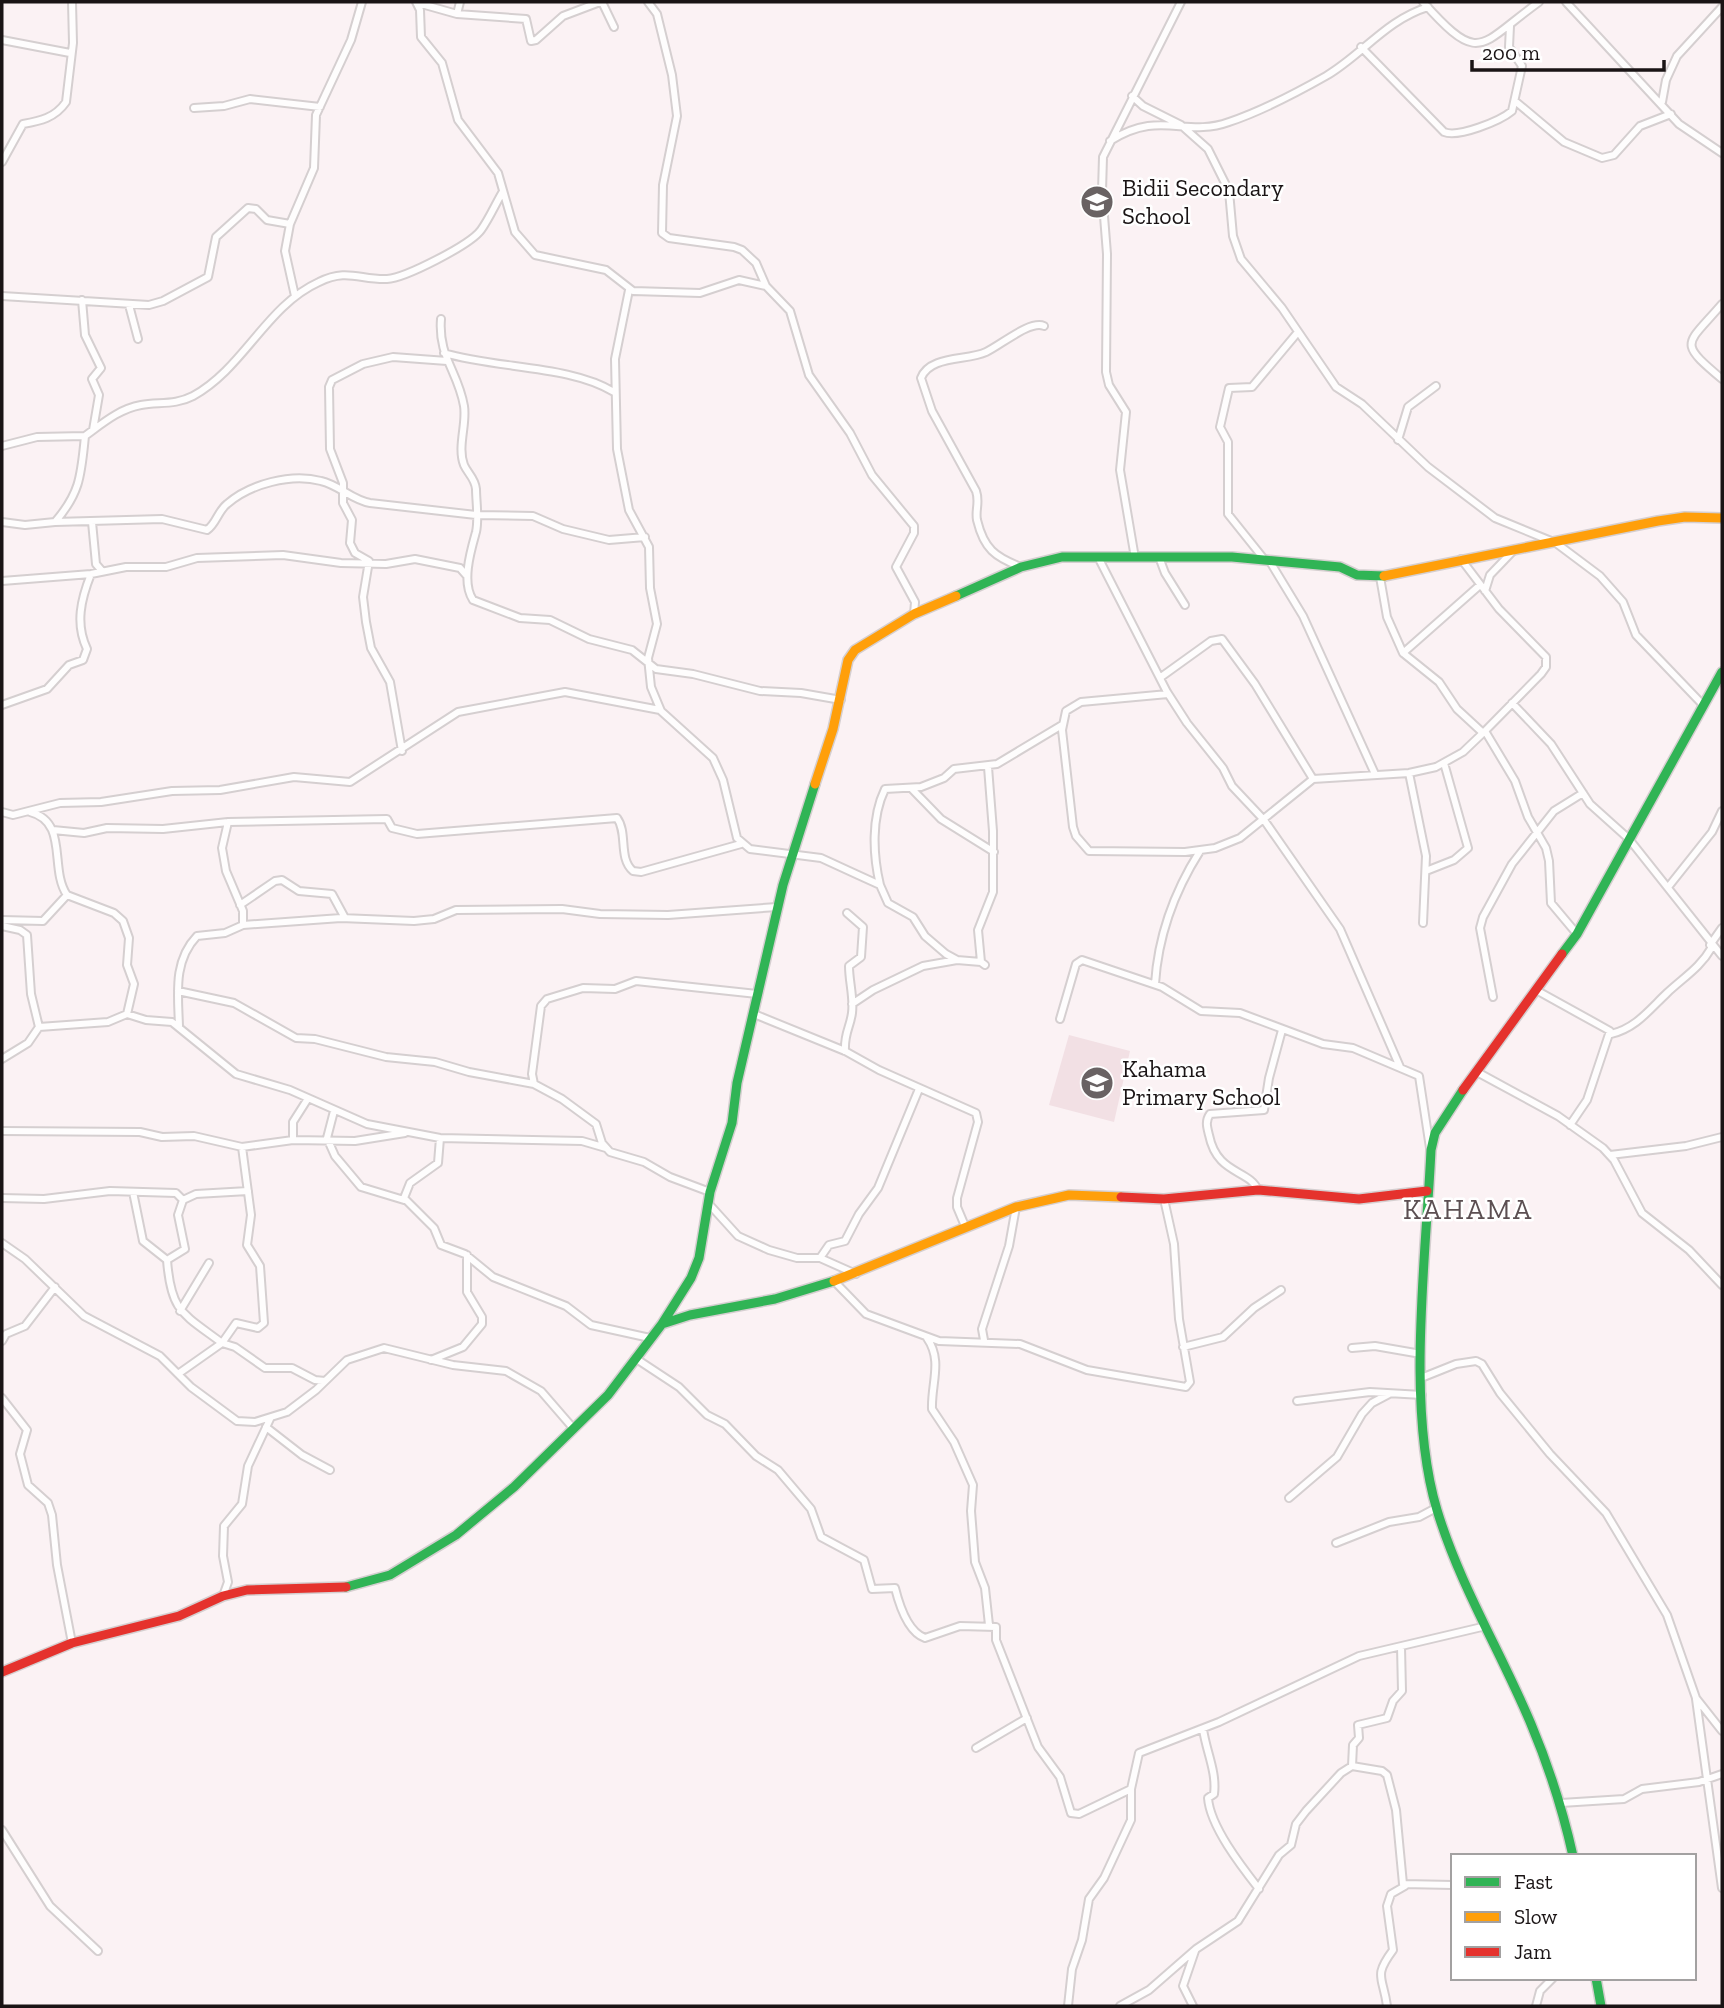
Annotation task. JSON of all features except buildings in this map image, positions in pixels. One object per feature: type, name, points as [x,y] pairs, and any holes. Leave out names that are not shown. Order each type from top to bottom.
[{"type":"street","points":[[2,162],[23,124],[43,121],[61,110],[68,95],[72,2]]},
{"type":"street","points":[[295,296],[285,251],[290,224],[314,168],[316,119],[351,40],[362,2]]},
{"type":"street","points":[[614,27],[601,2],[563,16],[536,40],[529,40],[526,19],[457,14],[417,2],[421,37],[442,63],[458,120],[492,162],[498,173],[514,232],[534,255],[599,267],[613,275],[629,290],[700,293],[739,281],[766,285]]},
{"type":"street","points":[[457,14],[460,2]]},
{"type":"street","points":[[648,2],[655,5],[672,75],[677,116],[663,185],[662,233],[669,238],[742,250],[756,263],[766,285],[790,312],[808,374],[850,433],[872,475],[914,526],[895,567],[915,602],[914,614]]},
{"type":"street","points":[[1135,558],[1120,470],[1126,412],[1109,386],[1105,351],[1107,254],[1103,157],[1132,96],[1160,50],[1181,2]]},
{"type":"street","points":[[1110,141],[1124,132],[1149,124],[1217,125],[1238,118],[1328,75],[1391,25],[1426,4],[1452,33],[1470,45],[1484,43],[1539,2]]},
{"type":"street","points":[[1566,2],[1625,68],[1662,102],[1679,124],[1722,153]]},
{"type":"street","points":[[1662,102],[1666,80],[1677,56],[1722,7]]},
{"type":"street","points":[[1361,47],[1447,134],[1500,120],[1512,111],[1516,102],[1516,83],[1522,66],[1509,47],[1510,26]]},
{"type":"street","points":[[2,40],[70,52]]},
{"type":"street","points":[[1132,96],[1143,106],[1181,125],[1216,162],[1230,194],[1233,236],[1241,259],[1336,387],[1362,404],[1398,440],[1495,518],[1556,542],[1610,586],[1626,608],[1636,635],[1704,706]]},
{"type":"street","points":[[194,108],[224,106],[250,99],[320,107]]},
{"type":"street","points":[[1516,102],[1564,142],[1602,158],[1614,155],[1640,126],[1671,114]]},
{"type":"street","points":[[2,144],[11,142]]},
{"type":"street","points":[[2,446],[37,437],[85,436],[121,411],[142,405],[175,403],[193,397],[228,370],[295,296],[335,275],[389,279],[424,265],[474,238],[502,193]]},
{"type":"street","points":[[2,296],[108,301],[129,306],[156,304],[203,282],[212,268],[218,235],[248,208],[256,209],[267,220],[290,224]]},
{"type":"street","points":[[629,290],[615,359],[617,449],[624,495],[631,516],[649,547],[650,588],[657,617],[649,665],[651,687],[661,711],[713,758],[723,780],[735,832],[741,844],[750,849],[821,858],[880,885]]},
{"type":"street","points":[[82,300],[85,335],[101,368],[92,379],[99,395],[93,430]]},
{"type":"street","points":[[1722,304],[1692,338],[1690,347],[1693,354],[1722,379]]},
{"type":"street","points":[[129,306],[138,340]]},
{"type":"street","points":[[441,318],[440,338],[447,361],[458,382],[464,406],[464,465],[475,481],[476,515],[468,578],[470,596],[477,603],[520,618],[554,621],[589,639],[632,650],[649,665],[760,691],[801,693],[841,700]]},
{"type":"street","points":[[1021,567],[993,555],[977,521],[978,497],[932,411],[921,378],[929,368],[948,360],[987,352],[1015,338],[1035,323],[1044,326]]},
{"type":"street","points":[[1297,332],[1252,387],[1229,388],[1220,422],[1221,431],[1228,442],[1228,514],[1267,559],[1303,616],[1375,774]]},
{"type":"street","points":[[444,353],[493,365],[573,375],[597,382],[614,392]]},
{"type":"street","points":[[369,561],[355,553],[350,543],[353,521],[343,503],[343,483],[330,449],[330,381],[363,364],[393,357],[447,361]]},
{"type":"street","points":[[1398,440],[1408,407],[1437,386]]},
{"type":"street","points":[[55,522],[70,505],[78,489],[85,436]]},
{"type":"street","points":[[2,522],[25,525],[165,519],[207,530],[225,505],[252,488],[282,480],[307,479],[319,480],[362,502],[476,515],[533,516],[563,529],[609,540],[645,537]]},
{"type":"street","points":[[2,1672],[72,1643],[178,1616],[223,1596],[263,1588],[344,1588],[390,1575],[456,1535],[494,1505],[608,1395],[662,1324],[696,1268],[710,1192],[732,1123],[737,1083],[777,907],[791,853],[841,700],[848,660],[855,650],[914,614],[1021,567],[1062,557],[1267,559],[1340,567],[1357,575],[1380,577],[1658,521],[1685,517],[1722,518]]},
{"type":"street","points":[[92,522],[95,557],[102,571]]},
{"type":"street","points":[[1403,653],[1483,588],[1494,569],[1514,550]]},
{"type":"street","points":[[2,581],[91,574],[125,567],[166,567],[210,558],[283,555],[333,563],[369,561],[386,564],[419,560],[460,568],[468,578]]},
{"type":"street","points":[[1098,557],[1168,694],[1205,750],[1223,768],[1232,786],[1264,820],[1324,903],[1351,950],[1400,1067]]},
{"type":"street","points":[[1159,558],[1185,606]]},
{"type":"street","points":[[1168,694],[1076,703],[1066,711],[1062,725],[1073,827],[1084,847],[1094,853],[1200,852],[1230,844],[1313,779],[1409,773],[1425,771],[1444,763],[1463,752],[1546,667],[1546,657],[1483,588],[1461,559]]},
{"type":"street","points":[[369,561],[363,597],[366,622],[371,649],[390,682],[402,751]]},
{"type":"street","points":[[2,705],[47,690],[69,664],[83,660],[86,649],[80,635],[81,602],[91,574]]},
{"type":"street","points":[[1380,577],[1387,617],[1403,653],[1439,682],[1457,709],[1484,732],[1516,781],[1528,817],[1539,834],[1549,861],[1551,903],[1577,934]]},
{"type":"street","points":[[1161,677],[1211,641],[1223,639],[1255,684],[1313,779]]},
{"type":"street","points":[[1573,1854],[1560,1803],[1531,1723],[1482,1627],[1457,1570],[1436,1508],[1427,1463],[1421,1378],[1427,1191],[1431,1150],[1435,1133],[1446,1114],[1577,934],[1722,672]]},
{"type":"street","points":[[2,812],[13,815],[60,803],[101,803],[172,791],[220,790],[294,777],[350,782],[402,751],[458,712],[565,692],[661,711]]},
{"type":"street","points":[[1512,704],[1551,744],[1596,811],[1629,839],[1668,886],[1711,946],[1722,956]]},
{"type":"street","points":[[957,960],[925,936],[912,917],[888,903],[880,885],[875,862],[880,802],[887,788],[911,788],[939,780],[954,769],[988,767],[1062,725]]},
{"type":"street","points":[[1426,871],[1454,860],[1468,848],[1444,763]]},
{"type":"street","points":[[852,1004],[873,990],[923,966],[957,960],[983,964],[978,930],[992,899],[994,852],[988,767]]},
{"type":"street","points":[[1409,773],[1426,871],[1423,923]]},
{"type":"street","points":[[911,788],[941,819],[994,852]]},
{"type":"street","points":[[1493,997],[1481,922],[1512,864],[1539,834],[1554,811],[1583,793]]},
{"type":"street","points":[[1668,886],[1712,832],[1722,811]]},
{"type":"street","points":[[29,812],[47,819],[53,830],[62,886],[67,895],[114,913],[123,920],[129,938],[127,962],[134,988],[127,1014]]},
{"type":"street","points":[[53,830],[62,833],[107,828],[163,829],[229,822],[387,819],[392,828],[416,834],[617,818],[621,824],[627,865],[637,872],[741,844]]},
{"type":"street","points":[[229,822],[222,848],[226,871],[240,905],[243,925]]},
{"type":"street","points":[[1154,984],[1158,944],[1184,879],[1200,852]]},
{"type":"street","points":[[240,905],[281,880],[299,891],[332,894],[345,918]]},
{"type":"street","points":[[2,920],[43,921],[67,895]]},
{"type":"street","points":[[180,1026],[178,991],[181,962],[195,937],[225,933],[243,925],[345,918],[434,919],[456,910],[562,909],[600,914],[635,912],[668,915],[777,907]]},
{"type":"street","points":[[845,1051],[845,1030],[851,1018],[852,1004],[849,967],[861,957],[863,926],[847,913]]},
{"type":"street","points":[[2,926],[27,935],[31,993],[39,1027]]},
{"type":"street","points":[[1611,1034],[1629,1028],[1696,971],[1722,928]]},
{"type":"street","points":[[1060,1020],[1080,960],[1154,984],[1201,1012],[1236,1012],[1323,1044],[1353,1048],[1416,1072],[1421,1080],[1425,1132],[1431,1150]]},
{"type":"street","points":[[534,1084],[532,1074],[541,1006],[547,999],[583,988],[615,989],[636,981],[757,994]]},
{"type":"street","points":[[1536,990],[1602,1024],[1611,1034]]},
{"type":"street","points":[[178,991],[234,1003],[296,1038],[316,1039],[386,1057],[435,1062],[469,1072],[534,1084],[596,1124],[606,1148]]},
{"type":"street","points":[[2,1059],[27,1043],[39,1027],[108,1022],[127,1014],[146,1020],[169,1021],[180,1026],[236,1074],[290,1090],[307,1100],[367,1124],[440,1139],[582,1141],[606,1148],[710,1192]]},
{"type":"street","points":[[754,1014],[845,1051],[919,1089],[978,1115],[957,1198],[957,1207],[965,1226]]},
{"type":"street","points":[[1258,1190],[1254,1182],[1224,1165],[1215,1153],[1207,1117],[1234,1110],[1264,1110],[1269,1078],[1282,1030]]},
{"type":"street","points":[[1570,1125],[1587,1100],[1611,1034]]},
{"type":"street","points":[[1477,1072],[1570,1125],[1611,1155],[1642,1213],[1689,1250],[1722,1285]]},
{"type":"street","points":[[820,1258],[829,1245],[845,1241],[859,1214],[878,1188],[919,1089]]},
{"type":"street","points":[[293,1140],[293,1122],[307,1100]]},
{"type":"street","points":[[334,1111],[327,1138],[335,1156],[358,1184],[377,1193],[404,1200],[434,1228],[441,1245],[467,1255],[493,1277],[566,1306],[591,1325],[650,1338]]},
{"type":"street","points":[[2,1131],[140,1132],[162,1137],[194,1136],[242,1147],[327,1138],[348,1142],[411,1132]]},
{"type":"street","points":[[1611,1155],[1686,1146],[1722,1137]]},
{"type":"street","points":[[404,1200],[410,1182],[438,1163],[440,1139]]},
{"type":"street","points":[[178,1374],[222,1343],[233,1325],[241,1323],[255,1329],[263,1326],[265,1319],[260,1266],[247,1245],[251,1215],[242,1147]]},
{"type":"street","points":[[662,1324],[690,1315],[775,1299],[834,1281],[965,1226],[1016,1208],[1069,1195],[1164,1199],[1258,1190],[1359,1199],[1427,1191]]},
{"type":"street","points":[[2,1198],[44,1199],[110,1191],[173,1193],[183,1200]]},
{"type":"street","points":[[167,1260],[185,1248],[178,1215],[183,1200],[196,1194],[248,1191]]},
{"type":"street","points":[[133,1192],[143,1241],[167,1260],[169,1291],[180,1311],[222,1343],[235,1347],[265,1368],[292,1368],[315,1380],[326,1381]]},
{"type":"street","points":[[834,1281],[866,1314],[926,1336],[945,1341],[984,1340],[1024,1345],[1087,1370],[1158,1380],[1184,1387],[1190,1381],[1178,1319],[1174,1244],[1164,1199]]},
{"type":"street","points":[[709,1204],[738,1236],[791,1257],[820,1258],[856,1273]]},
{"type":"street","points":[[984,1340],[982,1329],[1009,1246],[1016,1208]]},
{"type":"street","points":[[2,1243],[25,1259],[92,1322],[153,1352],[232,1419],[248,1422],[270,1419],[293,1408],[347,1360],[378,1349],[388,1349],[430,1360],[506,1371],[541,1391],[573,1428]]},
{"type":"street","points":[[430,1360],[463,1347],[482,1324],[482,1317],[467,1292],[467,1255]]},
{"type":"street","points":[[180,1311],[209,1263]]},
{"type":"street","points":[[2,1341],[6,1334],[25,1326],[55,1287]]},
{"type":"street","points":[[1184,1347],[1223,1337],[1254,1308],[1281,1290]]},
{"type":"street","points":[[926,1336],[936,1350],[932,1409],[954,1442],[973,1485],[971,1510],[975,1562],[985,1588],[989,1625]]},
{"type":"street","points":[[1352,1348],[1375,1346],[1421,1354]]},
{"type":"street","points":[[635,1358],[679,1387],[707,1415],[725,1424],[756,1457],[778,1470],[811,1509],[821,1536],[866,1563],[872,1589],[895,1588],[907,1619],[919,1636],[925,1639],[942,1630],[989,1625],[996,1627],[996,1640],[1039,1749],[1060,1777],[1071,1813],[1079,1814],[1131,1789]]},
{"type":"street","points":[[1421,1378],[1456,1364],[1476,1361],[1482,1364],[1505,1400],[1550,1454],[1606,1513],[1667,1615],[1696,1698],[1722,1888]]},
{"type":"street","points":[[1297,1401],[1326,1400],[1349,1393],[1422,1395]]},
{"type":"street","points":[[1289,1498],[1337,1457],[1362,1414],[1389,1394]]},
{"type":"street","points":[[2,1398],[27,1430],[20,1450],[28,1485],[50,1507],[57,1565],[72,1643]]},
{"type":"street","points":[[223,1596],[228,1582],[223,1530],[242,1504],[248,1466],[270,1419]]},
{"type":"street","points":[[266,1427],[302,1455],[330,1470]]},
{"type":"street","points":[[1336,1543],[1388,1522],[1419,1517],[1436,1508]]},
{"type":"street","points":[[1068,2006],[1072,1969],[1082,1941],[1089,1899],[1104,1878],[1130,1824],[1131,1789],[1139,1753],[1203,1729],[1359,1656],[1482,1627]]},
{"type":"street","points":[[1352,1766],[1353,1745],[1359,1738],[1359,1724],[1387,1718],[1393,1701],[1402,1691],[1401,1647]]},
{"type":"street","points":[[1696,1698],[1722,1731]]},
{"type":"street","points":[[976,1748],[1027,1718]]},
{"type":"street","points":[[1203,1729],[1206,1753],[1217,1780],[1214,1794],[1208,1798],[1209,1808],[1223,1838],[1259,1889]]},
{"type":"street","points":[[1120,2006],[1153,1987],[1196,1949],[1238,1921],[1279,1855],[1291,1844],[1296,1824],[1341,1773],[1352,1766],[1382,1771],[1387,1775],[1396,1810],[1401,1881],[1405,1886]]},
{"type":"street","points":[[1560,1803],[1624,1799],[1642,1789],[1709,1778],[1722,1773]]},
{"type":"street","points":[[2,1830],[50,1906],[98,1951]]},
{"type":"street","points":[[1387,2006],[1380,1970],[1382,1961],[1393,1950],[1387,1906],[1391,1894],[1405,1886],[1451,1885]]},
{"type":"street","points":[[1194,2006],[1183,1986],[1196,1949]]},
{"type":"street","points":[[1536,2006],[1540,1992],[1551,1980]]},
{"type":"street","points":[[1596,1980],[1601,2006]]},
{"type":"shaded area","points":[[1069,1035],[1130,1051],[1114,1122],[1049,1105]]},
{"type":"traffic: fast","points":[[956,596],[1021,567],[1062,557],[1232,557],[1340,567],[1357,575],[1384,576]]},
{"type":"traffic: fast","points":[[1562,954],[1577,934],[1722,672]]},
{"type":"traffic: fast","points":[[662,1324],[691,1278],[699,1258],[710,1192],[732,1123],[737,1083],[783,885],[815,784]]},
{"type":"traffic: fast","points":[[1463,1090],[1435,1133],[1431,1150],[1420,1332],[1422,1425],[1428,1469],[1446,1538],[1544,1756],[1572,1854]]},
{"type":"traffic: fast","points":[[346,1587],[390,1575],[456,1535],[514,1487],[608,1395],[662,1324],[690,1315],[775,1299],[834,1281]]},
{"type":"traffic: fast","points":[[1596,1980],[1601,2006]]},
{"type":"traffic: slow","points":[[1384,576],[1658,521],[1685,517],[1722,518]]},
{"type":"traffic: slow","points":[[815,784],[833,729],[848,660],[855,650],[914,614],[956,596]]},
{"type":"traffic: slow","points":[[834,1281],[1016,1207],[1069,1195],[1121,1197]]},
{"type":"traffic: jam","points":[[1463,1090],[1562,954]]},
{"type":"traffic: jam","points":[[1121,1197],[1164,1199],[1258,1190],[1359,1199],[1427,1191]]},
{"type":"traffic: jam","points":[[2,1672],[72,1643],[179,1616],[223,1596],[247,1590],[346,1587]]},
{"type":"place","name":"Bidii Secondary School","points":[[1097,202]]},
{"type":"place","name":"Kahama Primary School","points":[[1097,1083]]},
{"type":"district","name":"KAHAMA","points":[[1468,1209]]}]
